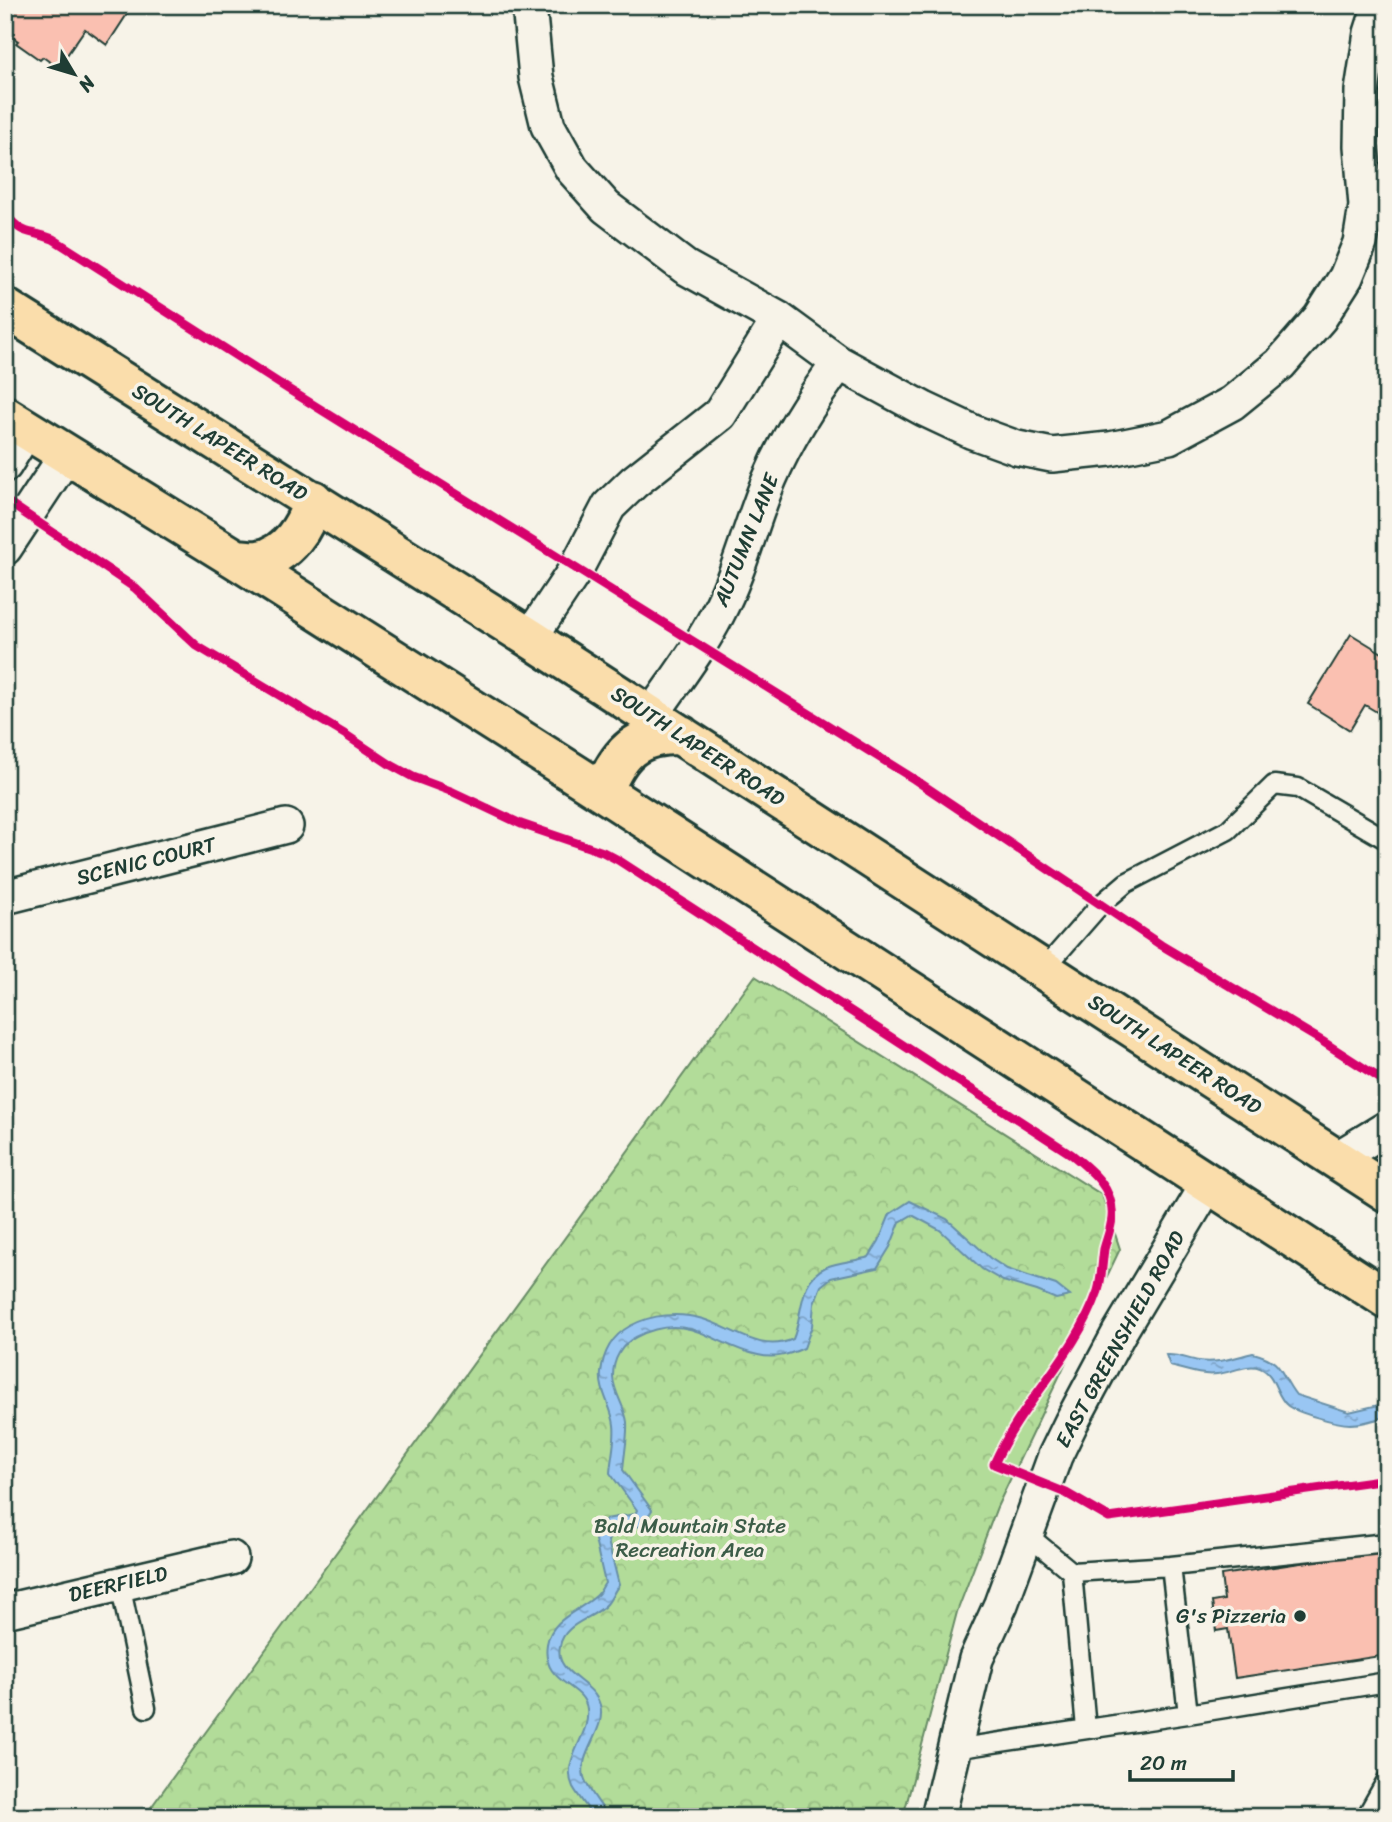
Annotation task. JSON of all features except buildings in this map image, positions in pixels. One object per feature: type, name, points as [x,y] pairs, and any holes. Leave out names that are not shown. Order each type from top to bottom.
[{"type":"main road","name":"SOUTH LAPEER ROAD","points":[[5,308],[530,638],[1387,1192]]},
{"type":"main road","points":[[16,423],[603,792],[1387,1299]]},
{"type":"main road","points":[[236,559],[260,560],[275,554],[290,542],[308,517],[313,500]]},
{"type":"main road","points":[[603,792],[610,775],[630,748],[659,735],[666,726]]},
{"type":"street","points":[[529,5],[536,77],[548,125],[572,169],[606,207],[685,267],[779,320],[839,363],[973,432],[1017,448],[1052,455],[1110,449],[1169,437],[1232,403],[1280,364],[1320,318],[1346,277],[1360,243],[1366,206],[1361,146],[1362,91],[1371,33],[1380,5]]},
{"type":"street","points":[[530,638],[576,569],[609,506],[634,482],[720,414],[779,320]]},
{"type":"street","name":"AUTUMN LANE","points":[[666,726],[743,558],[769,480],[786,443],[814,396],[839,363]]},
{"type":"street","points":[[5,465],[16,423]]},
{"type":"street","points":[[5,548],[67,454]]},
{"type":"street","name":"SCENIC COURT","points":[[5,897],[286,826]]},
{"type":"street","points":[[1336,1159],[1387,1128]]},
{"type":"street","name":"EAST GREENSHIELD ROAD","points":[[938,1817],[976,1659],[1001,1604],[1055,1456],[1119,1333],[1208,1184]]},
{"type":"street","name":"DEERFIELD","points":[[5,1611],[231,1558]]},
{"type":"lane","points":[[1044,969],[1100,905],[1126,883],[1228,830],[1274,785],[1298,788],[1387,841]]},
{"type":"lane","points":[[1025,1533],[1072,1572],[1171,1566],[1387,1542]]},
{"type":"lane","points":[[1171,1566],[1188,1714]]},
{"type":"lane","points":[[1072,1572],[1086,1729]]},
{"type":"lane","points":[[120,1584],[146,1708]]},
{"type":"lane","points":[[954,1749],[1387,1682]]},
{"type":"lane","points":[[1366,1817],[1387,1780]]},
{"type":"green space","name":"Bald Mountain State Recreation Area","points":[[755,976],[1102,1195],[1120,1249],[997,1507],[957,1612],[903,1817],[144,1817]]},
{"type":"water","points":[[910,1201],[947,1219],[990,1258],[1007,1269],[1056,1285],[1070,1296],[1056,1299],[1003,1281],[982,1269],[940,1230],[912,1215],[900,1222],[890,1247],[877,1268],[831,1278],[821,1286],[804,1348],[770,1357],[742,1350],[700,1332],[671,1327],[636,1337],[626,1344],[613,1370],[615,1388],[627,1422],[623,1470],[652,1510],[642,1526],[614,1530],[608,1541],[619,1585],[609,1602],[567,1631],[560,1646],[563,1664],[596,1696],[601,1714],[583,1768],[587,1785],[603,1809],[598,1817],[567,1817],[586,1813],[588,1809],[573,1787],[570,1777],[573,1757],[585,1729],[587,1709],[579,1694],[550,1668],[547,1644],[554,1628],[596,1596],[605,1583],[595,1540],[606,1519],[635,1514],[637,1510],[610,1473],[614,1425],[601,1373],[610,1345],[624,1330],[638,1322],[675,1315],[703,1319],[758,1342],[781,1343],[793,1339],[810,1280],[826,1267],[869,1257],[890,1214]]},
{"type":"water","points":[[1253,1353],[1276,1364],[1296,1395],[1349,1412],[1387,1403],[1387,1416],[1350,1424],[1318,1418],[1288,1406],[1280,1397],[1269,1375],[1260,1368],[1250,1367],[1217,1374],[1199,1373],[1170,1366],[1166,1355],[1213,1362]]},
{"type":"cycle path","points":[[5,214],[22,229],[53,239],[288,389],[914,779],[1161,945],[1387,1083]]},
{"type":"cycle path","points":[[5,500],[135,588],[197,646],[413,777],[453,792],[521,824],[603,852],[618,860],[1071,1154],[1094,1174],[1106,1189],[1112,1208],[1098,1291],[1076,1337],[1019,1420],[994,1464],[1066,1493],[1109,1518],[1387,1479]]},
{"type":"place","name":"G's Pizzeria","points":[[1300,1616]]}]
